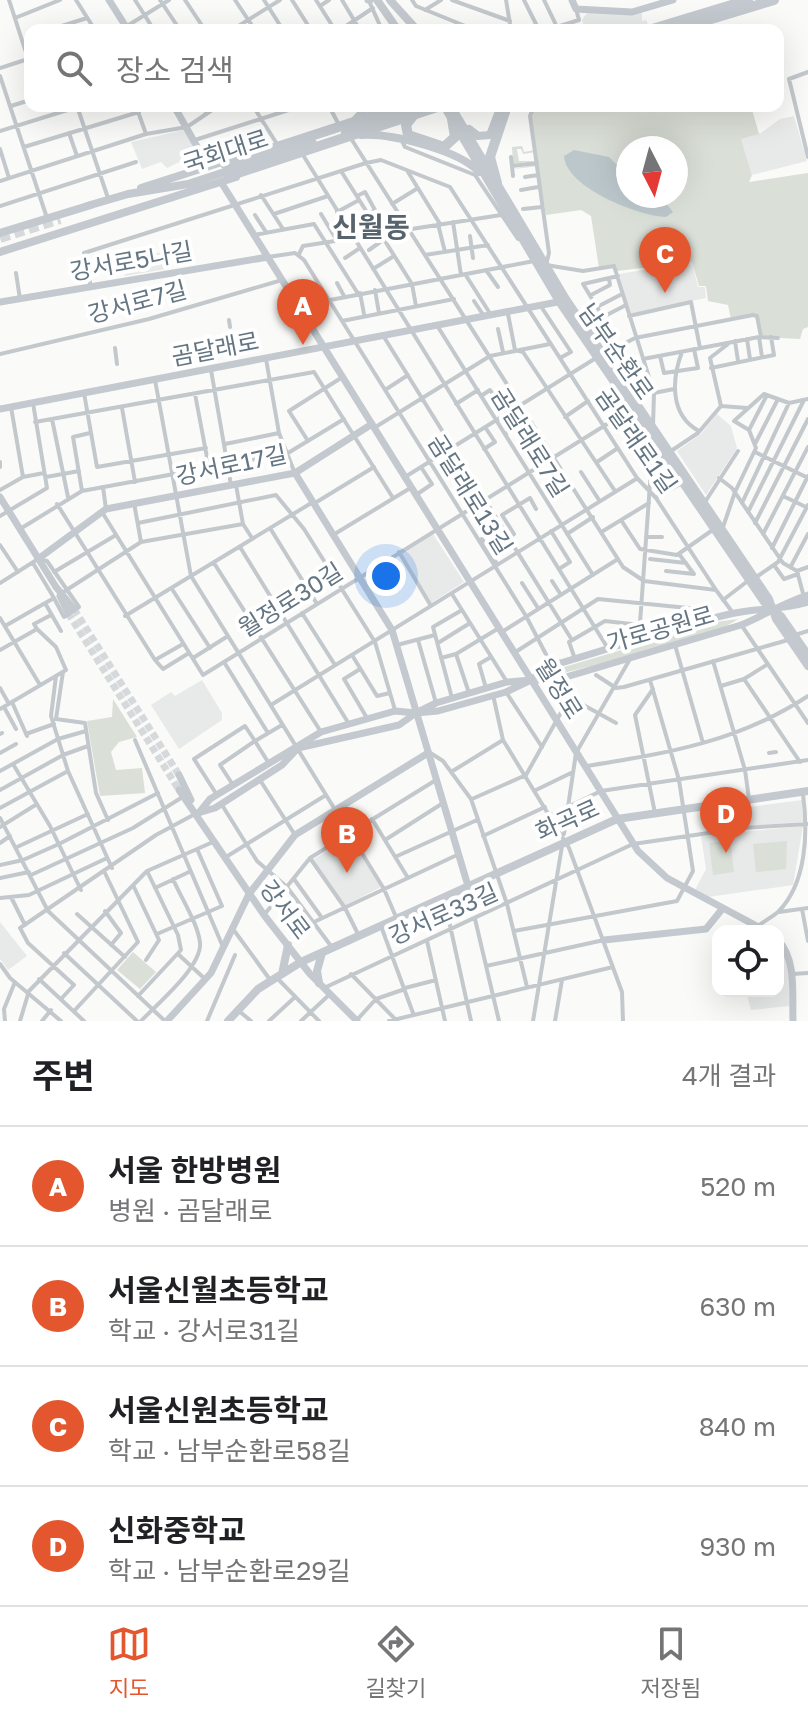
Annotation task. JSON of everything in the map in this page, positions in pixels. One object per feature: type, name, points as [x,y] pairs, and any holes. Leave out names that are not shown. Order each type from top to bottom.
[{"type":"highway","points":[[669,24],[748,0]]},
{"type":"highway","points":[[695,24],[774,0]]},
{"type":"highway","points":[[225,164],[382,112]]},
{"type":"highway","points":[[225,179],[308,153],[411,112]]},
{"type":"highway","points":[[417,112],[407,122],[408,135],[440,146],[454,140],[454,117]]},
{"type":"highway","points":[[497,183],[490,157],[502,112]]},
{"type":"main road","points":[[393,1],[399,24]]},
{"type":"main road","points":[[393,1],[412,24]]},
{"type":"main road","points":[[372,2],[395,24]]},
{"type":"main road","points":[[372,2],[386,24]]},
{"type":"main road","points":[[351,122],[362,112]]},
{"type":"main road","name":"국회대로","points":[[178,195],[236,170],[409,112]]},
{"type":"main road","name":"국회대로","points":[[87,206],[128,194],[188,184],[409,112]]},
{"type":"main road","name":"남부순환로","points":[[449,112],[497,183],[563,301],[704,503],[718,529]]},
{"type":"main road","name":"남부순환로","points":[[453,112],[502,212],[536,261],[554,280],[563,301]]},
{"type":"main road","points":[[454,117],[475,135],[483,137],[494,129],[501,112]]},
{"type":"main road","points":[[353,136],[379,134],[402,139],[473,166],[502,212]]},
{"type":"main road","points":[[0,233],[303,137]]},
{"type":"main road","points":[[0,252],[225,179]]},
{"type":"main road","name":"남부순환로","points":[[635,406],[682,483],[718,529],[808,666]]},
{"type":"main road","name":"남부순환로","points":[[752,579],[758,593],[772,610]]},
{"type":"main road","name":"남부순환로","points":[[792,638],[808,655]]},
{"type":"main road","name":"화곡로","points":[[228,1021],[237,1009],[276,977],[301,962],[617,819],[805,791]]},
{"type":"main road","points":[[276,977],[288,945]]},
{"type":"main road","points":[[322,953],[317,971],[324,988]]},
{"type":"street","points":[[9,0],[24,47]]},
{"type":"street","points":[[15,18],[60,0]]},
{"type":"street","points":[[76,0],[91,24]]},
{"type":"street","points":[[109,0],[124,24]]},
{"type":"street","points":[[135,0],[150,24]]},
{"type":"street","points":[[132,24],[161,2],[169,0]]},
{"type":"street","points":[[185,0],[201,24]]},
{"type":"street","points":[[235,0],[251,24]]},
{"type":"street","points":[[264,0],[279,24]]},
{"type":"street","points":[[242,24],[280,0]]},
{"type":"street","points":[[292,0],[307,24]]},
{"type":"street","points":[[316,0],[334,24]]},
{"type":"street","points":[[320,6],[329,0]]},
{"type":"street","points":[[342,0],[356,24]]},
{"type":"street","points":[[412,0],[425,10],[460,24]]},
{"type":"street","points":[[425,10],[441,0]]},
{"type":"street","points":[[452,0],[510,21]]},
{"type":"street","points":[[506,0],[510,24]]},
{"type":"street","points":[[524,0],[536,24]]},
{"type":"street","points":[[544,0],[556,24]]},
{"type":"street","points":[[566,24],[579,20],[572,0]]},
{"type":"street","points":[[576,9],[630,12],[673,0]]},
{"type":"street","points":[[161,2],[176,24]]},
{"type":"street","points":[[349,24],[372,2],[380,24]]},
{"type":"street","points":[[68,24],[87,18]]},
{"type":"street","points":[[0,68],[24,62]]},
{"type":"street","points":[[808,72],[789,79],[808,157]]},
{"type":"street","points":[[0,76],[47,218]]},
{"type":"street","points":[[11,106],[24,102]]},
{"type":"street","points":[[0,131],[59,112]]},
{"type":"street","points":[[80,112],[108,198]]},
{"type":"street","points":[[24,147],[139,112],[146,134]]},
{"type":"street","points":[[178,112],[208,166]]},
{"type":"street","points":[[257,112],[277,144]]},
{"type":"street","points":[[195,140],[283,112]]},
{"type":"street","points":[[332,112],[339,126]]},
{"type":"street","points":[[532,112],[549,253],[544,268],[583,271],[614,266],[654,393],[653,428]]},
{"type":"street","points":[[0,181],[146,134],[187,127],[207,113]]},
{"type":"street","points":[[69,133],[77,156]]},
{"type":"street","points":[[353,136],[366,163],[618,559],[633,577],[644,581],[716,590]]},
{"type":"street","points":[[0,149],[9,178]]},
{"type":"street","points":[[308,153],[317,178],[337,212],[608,649]]},
{"type":"street","points":[[511,157],[513,176]]},
{"type":"street","name":"곰달래로1길","points":[[366,163],[380,160],[447,184],[637,478],[656,498],[733,613]]},
{"type":"street","points":[[0,206],[136,162]]},
{"type":"street","points":[[91,288],[84,253],[366,163]]},
{"type":"street","points":[[512,166],[537,163]]},
{"type":"street","points":[[406,169],[439,224],[445,252]]},
{"type":"street","points":[[341,171],[412,284],[416,306]]},
{"type":"street","points":[[525,177],[538,175]]},
{"type":"street","name":"월정로","points":[[225,179],[235,204],[254,235],[633,844],[653,867],[684,888],[753,925]]},
{"type":"street","points":[[521,190],[540,187]]},
{"type":"street","points":[[392,204],[418,188]]},
{"type":"street","points":[[337,212],[365,192],[375,210],[345,224]]},
{"type":"street","points":[[261,195],[283,229]]},
{"type":"street","points":[[274,214],[328,196]]},
{"type":"street","points":[[523,209],[542,207]]},
{"type":"street","points":[[268,257],[299,254],[303,246],[502,212]]},
{"type":"street","points":[[321,214],[337,240]]},
{"type":"street","points":[[255,215],[266,232]]},
{"type":"street","points":[[453,222],[463,274],[489,318]]},
{"type":"street","points":[[254,235],[314,224],[359,293],[365,315]]},
{"type":"street","points":[[470,236],[473,258]]},
{"type":"street","points":[[369,250],[383,240]]},
{"type":"street","points":[[425,255],[488,245]]},
{"type":"street","points":[[345,258],[360,248]]},
{"type":"street","name":"곰달래로13길","points":[[299,254],[479,541],[482,539],[540,639],[549,667]]},
{"type":"street","points":[[363,271],[394,256]]},
{"type":"street","name":"강서로5나길","points":[[0,302],[268,257]]},
{"type":"street","points":[[299,306],[536,261]]},
{"type":"street","points":[[486,270],[498,287]]},
{"type":"street","points":[[16,273],[20,299]]},
{"type":"street","points":[[618,276],[583,284],[603,317],[626,305]]},
{"type":"street","points":[[591,295],[610,285],[609,278]]},
{"type":"street","name":"강서로7길","points":[[0,354],[123,326],[282,280]]},
{"type":"street","points":[[337,283],[344,296]]},
{"type":"street","points":[[375,290],[382,321]]},
{"type":"street","points":[[597,307],[622,294]]},
{"type":"street","points":[[342,321],[454,299]]},
{"type":"street","points":[[474,301],[489,318]]},
{"type":"street","name":"곰달래로","points":[[0,409],[528,311],[563,301]]},
{"type":"street","points":[[629,316],[691,302],[696,326],[698,368],[664,373],[660,356]]},
{"type":"street","points":[[542,308],[571,352],[560,358]]},
{"type":"street","points":[[508,314],[515,350]]},
{"type":"street","points":[[405,477],[570,374],[635,338],[753,315],[757,316],[762,357]]},
{"type":"street","points":[[121,319],[123,326]]},
{"type":"street","points":[[229,320],[230,327]]},
{"type":"street","name":"곰달래로7길","points":[[438,327],[593,575]]},
{"type":"street","points":[[498,329],[503,352]]},
{"type":"street","points":[[384,337],[485,499],[500,517],[572,640]]},
{"type":"street","points":[[643,359],[747,339],[775,338],[774,355],[711,368]]},
{"type":"street","points":[[747,339],[750,359]]},
{"type":"street","points":[[710,358],[732,342]]},
{"type":"street","points":[[732,342],[738,361]]},
{"type":"street","points":[[373,426],[490,356],[550,344]]},
{"type":"street","points":[[708,347],[721,406]]},
{"type":"street","points":[[115,348],[117,364]]},
{"type":"street","points":[[515,350],[523,352],[545,390],[615,491]]},
{"type":"street","points":[[682,352],[674,372],[674,389],[683,417],[699,431]]},
{"type":"street","points":[[266,359],[279,433],[295,473],[392,630],[468,886]]},
{"type":"street","points":[[211,370],[228,465],[241,504],[243,524],[252,538]]},
{"type":"street","points":[[35,422],[314,372],[393,498]]},
{"type":"street","points":[[385,390],[408,375]]},
{"type":"street","points":[[276,414],[289,411],[343,377]]},
{"type":"street","points":[[155,380],[191,576],[384,889],[396,919]]},
{"type":"street","points":[[654,393],[674,389]]},
{"type":"street","points":[[456,404],[478,390]]},
{"type":"street","points":[[481,396],[490,390],[506,414]]},
{"type":"street","points":[[84,393],[97,467],[206,448]]},
{"type":"street","points":[[195,394],[209,468]]},
{"type":"street","points":[[767,395],[789,403],[806,399]]},
{"type":"street","points":[[756,442],[749,430],[734,421],[767,395]]},
{"type":"street","points":[[749,430],[767,395]]},
{"type":"street","points":[[621,520],[640,549],[646,551],[679,554],[718,529],[778,399]]},
{"type":"street","points":[[748,512],[806,399]]},
{"type":"street","points":[[565,417],[588,401]]},
{"type":"street","points":[[0,516],[47,488],[33,403]]},
{"type":"street","points":[[742,503],[789,403]]},
{"type":"street","name":"월정로30길","points":[[191,656],[203,675],[635,406]]},
{"type":"street","points":[[721,406],[747,408]]},
{"type":"street","points":[[669,452],[699,431],[721,406]]},
{"type":"street","points":[[11,407],[23,477]]},
{"type":"street","points":[[122,408],[135,482]]},
{"type":"street","points":[[289,411],[308,441]]},
{"type":"street","points":[[52,419],[68,497]]},
{"type":"street","points":[[20,529],[82,491],[288,453],[344,419]]},
{"type":"street","points":[[505,434],[530,419]]},
{"type":"street","points":[[755,523],[808,419]]},
{"type":"street","name":"강서로17길","points":[[35,561],[104,510],[295,473],[373,426]]},
{"type":"street","points":[[484,449],[495,442],[485,427]]},
{"type":"street","points":[[82,491],[73,437],[90,433]]},
{"type":"street","points":[[225,444],[279,433]]},
{"type":"street","name":"가로공원로","points":[[639,640],[654,440]]},
{"type":"street","points":[[763,534],[808,447]]},
{"type":"street","points":[[597,462],[618,448]]},
{"type":"street","points":[[704,503],[738,451]]},
{"type":"street","points":[[755,452],[808,477],[772,548]]},
{"type":"street","points":[[125,616],[374,467]]},
{"type":"street","points":[[333,535],[393,498],[432,484],[421,467]]},
{"type":"street","points":[[0,490],[23,477],[79,471]]},
{"type":"street","points":[[581,472],[600,501]]},
{"type":"street","points":[[271,705],[637,478]]},
{"type":"street","points":[[719,478],[735,492],[780,560],[797,572],[807,598]]},
{"type":"street","points":[[603,531],[682,483]]},
{"type":"street","points":[[103,487],[104,510],[116,535],[191,656]]},
{"type":"street","points":[[138,523],[276,495],[294,513],[375,642],[395,711]]},
{"type":"street","points":[[723,600],[780,560],[807,510],[783,496]]},
{"type":"street","points":[[0,497],[20,529],[35,561],[64,617],[79,607],[47,561],[35,561],[0,583]]},
{"type":"street","points":[[500,517],[530,498],[536,509]]},
{"type":"street","points":[[134,503],[141,542]]},
{"type":"street","points":[[57,504],[125,616],[163,669],[210,648],[228,636]]},
{"type":"street","points":[[567,534],[593,517]]},
{"type":"street","points":[[65,591],[141,542],[243,524]]},
{"type":"street","points":[[270,528],[317,604]]},
{"type":"street","points":[[551,531],[570,562],[559,569]]},
{"type":"street","points":[[791,566],[808,534]]},
{"type":"street","points":[[54,572],[116,535]]},
{"type":"street","points":[[647,537],[662,537]]},
{"type":"street","points":[[0,545],[18,572]]},
{"type":"street","points":[[240,547],[349,724]]},
{"type":"street","points":[[399,552],[431,606]]},
{"type":"street","points":[[666,571],[694,574],[679,554]]},
{"type":"street","points":[[441,658],[456,654],[539,609],[618,559]]},
{"type":"street","points":[[650,559],[686,563]]},
{"type":"street","points":[[35,561],[71,611]]},
{"type":"street","points":[[214,563],[321,732]]},
{"type":"street","points":[[774,565],[784,579],[808,567]]},
{"type":"street","points":[[552,581],[561,595]]},
{"type":"street","points":[[522,583],[539,609]]},
{"type":"street","points":[[172,588],[210,648]]},
{"type":"street","points":[[750,611],[758,604],[758,593]]},
{"type":"street","points":[[452,594],[507,682],[514,684],[506,692],[542,747]]},
{"type":"street","points":[[5,626],[54,598]]},
{"type":"street","name":"가로공원로","points":[[437,707],[452,698],[507,682],[554,680],[630,658],[741,625],[807,598]]},
{"type":"street","points":[[514,653],[598,599],[698,609],[708,621]]},
{"type":"street","points":[[45,603],[61,631]]},
{"type":"street","points":[[452,698],[433,627],[462,610]]},
{"type":"street","name":"가로공원로","points":[[197,813],[222,804],[286,762],[298,748],[399,725],[416,713],[506,692],[549,667],[608,649],[733,613],[772,610]]},
{"type":"street","points":[[302,613],[335,665]]},
{"type":"street","points":[[51,615],[34,624],[56,647],[64,671],[54,721]]},
{"type":"street","points":[[0,618],[40,685]]},
{"type":"street","points":[[575,659],[569,642],[605,621],[640,625]]},
{"type":"street","points":[[437,644],[470,623]]},
{"type":"street","points":[[741,625],[808,723]]},
{"type":"street","points":[[0,650],[37,629]]},
{"type":"street","points":[[596,675],[616,688],[758,649],[808,631]]},
{"type":"street","points":[[397,645],[435,635]]},
{"type":"street","points":[[418,640],[437,707]]},
{"type":"street","points":[[155,660],[183,644]]},
{"type":"street","points":[[674,645],[703,743]]},
{"type":"street","points":[[456,654],[469,693]]},
{"type":"street","points":[[352,655],[377,696],[390,693]]},
{"type":"street","points":[[486,688],[479,664],[491,657]]},
{"type":"street","points":[[533,1021],[576,753],[631,662],[630,658]]},
{"type":"street","points":[[713,661],[745,770],[749,799]]},
{"type":"street","points":[[224,662],[268,733]]},
{"type":"street","points":[[721,686],[744,679],[768,664]]},
{"type":"street","points":[[471,799],[526,775],[563,709],[554,680],[541,677],[549,667]]},
{"type":"street","points":[[360,669],[344,679],[367,718]]},
{"type":"street","points":[[6,705],[64,671]]},
{"type":"street","points":[[56,676],[54,721],[58,739],[68,771],[112,868]]},
{"type":"street","points":[[744,679],[800,762]]},
{"type":"street","points":[[514,931],[677,901],[693,871],[679,780],[650,680]]},
{"type":"street","points":[[0,688],[16,729]]},
{"type":"street","points":[[653,689],[635,715],[646,756],[655,813]]},
{"type":"street","points":[[560,692],[616,723]]},
{"type":"street","points":[[493,695],[503,740],[551,815],[595,915],[622,992],[623,1021]]},
{"type":"street","points":[[585,766],[671,752],[703,743],[771,720],[808,696]]},
{"type":"street","points":[[6,705],[26,735],[54,721],[85,723],[96,793],[108,819]]},
{"type":"street","name":"가로공원로","points":[[197,813],[217,795],[321,732],[395,711],[416,713]]},
{"type":"street","points":[[233,785],[220,765],[283,725]]},
{"type":"street","points":[[217,795],[194,759],[245,726],[268,762]]},
{"type":"street","points":[[0,771],[58,739],[86,731]]},
{"type":"street","points":[[135,740],[223,950]]},
{"type":"street","points":[[451,773],[503,740]]},
{"type":"street","points":[[0,753],[16,744]]},
{"type":"street","points":[[0,790],[63,755],[88,746]]},
{"type":"street","points":[[427,752],[451,773],[471,799],[507,904],[527,987]]},
{"type":"street","points":[[0,818],[48,911],[166,1021],[205,979],[223,950],[249,894],[295,835],[427,752]]},
{"type":"street","points":[[769,753],[776,752]]},
{"type":"street","points":[[551,815],[601,791],[808,760]]},
{"type":"street","points":[[13,764],[52,830],[81,890]]},
{"type":"street","points":[[0,808],[68,771]]},
{"type":"street","points":[[535,790],[573,772]]},
{"type":"street","name":"강서로","points":[[179,775],[197,813]]},
{"type":"street","points":[[260,779],[295,835]]},
{"type":"street","points":[[264,915],[310,858],[436,780]]},
{"type":"street","points":[[760,925],[778,912],[798,882],[808,824],[805,791]]},
{"type":"street","points":[[0,865],[23,860],[59,844],[158,793]]},
{"type":"street","points":[[0,878],[30,873],[101,843],[163,809],[180,794]]},
{"type":"street","name":"강서로","points":[[180,794],[197,813],[264,915],[324,988],[357,1021],[376,999]]},
{"type":"street","points":[[226,857],[326,795]]},
{"type":"street","points":[[739,801],[743,828]]},
{"type":"street","points":[[385,840],[443,803]]},
{"type":"street","points":[[2,826],[37,804]]},
{"type":"street","points":[[222,804],[267,871],[287,887],[332,948]]},
{"type":"street","points":[[483,836],[545,807]]},
{"type":"street","points":[[22,927],[197,813]]},
{"type":"street","points":[[17,847],[88,814]]},
{"type":"street","points":[[372,819],[408,878]]},
{"type":"street","points":[[395,857],[478,820]]},
{"type":"street","name":"강서로33길","points":[[301,1021],[324,988],[633,844],[743,828],[808,824]]},
{"type":"street","points":[[0,843],[10,836]]},
{"type":"street","points":[[20,1021],[29,991],[39,979],[147,871],[216,841]]},
{"type":"street","points":[[157,934],[222,906],[197,849]]},
{"type":"street","points":[[314,922],[459,855]]},
{"type":"street","points":[[0,898],[38,890],[107,858]]},
{"type":"street","points":[[310,858],[345,908],[359,936]]},
{"type":"street","points":[[138,996],[178,954],[181,943],[147,871]]},
{"type":"street","points":[[155,888],[190,872]]},
{"type":"street","points":[[74,1011],[138,940],[105,873]]},
{"type":"street","points":[[64,953],[139,1021],[192,966],[200,942],[173,879]]},
{"type":"street","points":[[294,879],[322,918]]},
{"type":"street","points":[[798,882],[808,880]]},
{"type":"street","points":[[133,885],[159,944],[146,960]]},
{"type":"street","points":[[11,897],[28,943],[74,985],[61,999]]},
{"type":"street","points":[[444,897],[471,1021]]},
{"type":"street","points":[[486,966],[604,940],[706,929],[715,923],[723,908]]},
{"type":"street","points":[[778,912],[805,908],[808,941]]},
{"type":"street","points":[[105,911],[121,933],[111,945]]},
{"type":"street","points":[[77,914],[125,957]]},
{"type":"street","points":[[475,919],[499,1021]]},
{"type":"street","points":[[381,926],[413,1013]]},
{"type":"street","points":[[233,929],[319,1021]]},
{"type":"street","points":[[427,941],[445,1021]]},
{"type":"street","points":[[784,948],[792,974],[793,1021]]},
{"type":"street","points":[[178,954],[205,979]]},
{"type":"street","points":[[207,1021],[235,955]]},
{"type":"street","points":[[0,964],[15,982],[61,1021]]},
{"type":"street","points":[[351,974],[393,1020],[613,967]]},
{"type":"street","points":[[792,974],[808,973]]},
{"type":"street","points":[[39,979],[84,1021]]},
{"type":"street","points":[[555,1021],[562,979]]},
{"type":"street","points":[[376,999],[436,980]]},
{"type":"street","points":[[5,1021],[4,1009],[15,982]]},
{"type":"street","points":[[269,1021],[295,997]]},
{"type":"street","points":[[237,1009],[251,1021]]},
{"type":"street","points":[[42,1021],[51,1010]]},
{"type":"shaded area","points":[[587,13],[642,13],[642,21],[646,20],[648,24],[583,24],[582,20]]},
{"type":"shaded area","points":[[532,112],[753,112],[759,134],[741,139],[752,175],[749,182],[808,173],[808,327],[803,329],[800,339],[761,337],[757,316],[731,319],[728,305],[708,301],[706,286],[699,286],[692,262],[617,271],[616,267],[599,268],[591,216],[581,210],[546,215],[538,166],[513,169],[537,164],[536,152],[523,154],[521,149],[517,149],[519,161],[535,161],[513,164],[512,147],[522,146],[524,152],[535,150]]},
{"type":"shaded area","points":[[794,116],[807,161],[752,175],[741,139],[761,133],[780,119]]},
{"type":"shaded area","points":[[184,130],[198,153],[167,168],[161,162],[142,169],[131,142]]},
{"type":"shaded area","points":[[574,150],[609,157],[616,164],[616,203],[577,179],[568,168],[564,156]]},
{"type":"shaded area","points":[[628,208],[670,208],[673,212],[666,217]]},
{"type":"shaded area","points":[[163,252],[166,269],[125,276],[122,260]]},
{"type":"shaded area","points":[[692,262],[698,287],[705,287],[706,298],[630,314],[619,274]]},
{"type":"shaded area","points":[[717,414],[731,426],[737,448],[706,495],[677,451],[701,434]]},
{"type":"shaded area","points":[[433,534],[464,582],[431,603],[401,554]]},
{"type":"shaded area","points":[[738,619],[675,645],[545,678],[544,673],[716,622]]},
{"type":"shaded area","points":[[202,680],[222,713],[222,720],[179,749],[151,705],[171,692],[175,696]]},
{"type":"shaded area","points":[[113,699],[137,737],[119,742],[111,752],[116,770],[142,768],[145,793],[100,796],[87,721],[112,717]]},
{"type":"shaded area","points":[[802,800],[803,822],[744,826],[742,808]]},
{"type":"shaded area","points":[[803,826],[793,885],[708,897],[695,890],[706,869],[701,836]]},
{"type":"shaded area","points":[[349,836],[381,887],[344,906],[313,860]]},
{"type":"shaded area","points":[[730,840],[734,872],[713,875],[709,843]]},
{"type":"shaded area","points":[[787,841],[786,869],[756,872],[753,844]]},
{"type":"shaded area","points":[[0,922],[27,956],[8,970],[0,959]]},
{"type":"shaded area","points":[[133,952],[156,972],[140,989],[117,970]]},
{"type":"shaded area","points":[[784,957],[789,967],[790,1006],[751,1010],[748,997],[784,997]]},
{"type":"tunnel","points":[[0,238],[60,219]]},
{"type":"tunnel","points":[[74,609],[179,775]]},
{"type":"tunnel","points":[[68,613],[179,790]]},
{"type":"place","name":"서울신원초등학교","points":[[665,293]]},
{"type":"place","name":"서울 한방병원","points":[[303,345]]},
{"type":"place","name":"신화중학교","points":[[726,853]]},
{"type":"place","name":"서울신월초등학교","points":[[347,873]]},
{"type":"district","name":"신월동","points":[[371,226]]}]
